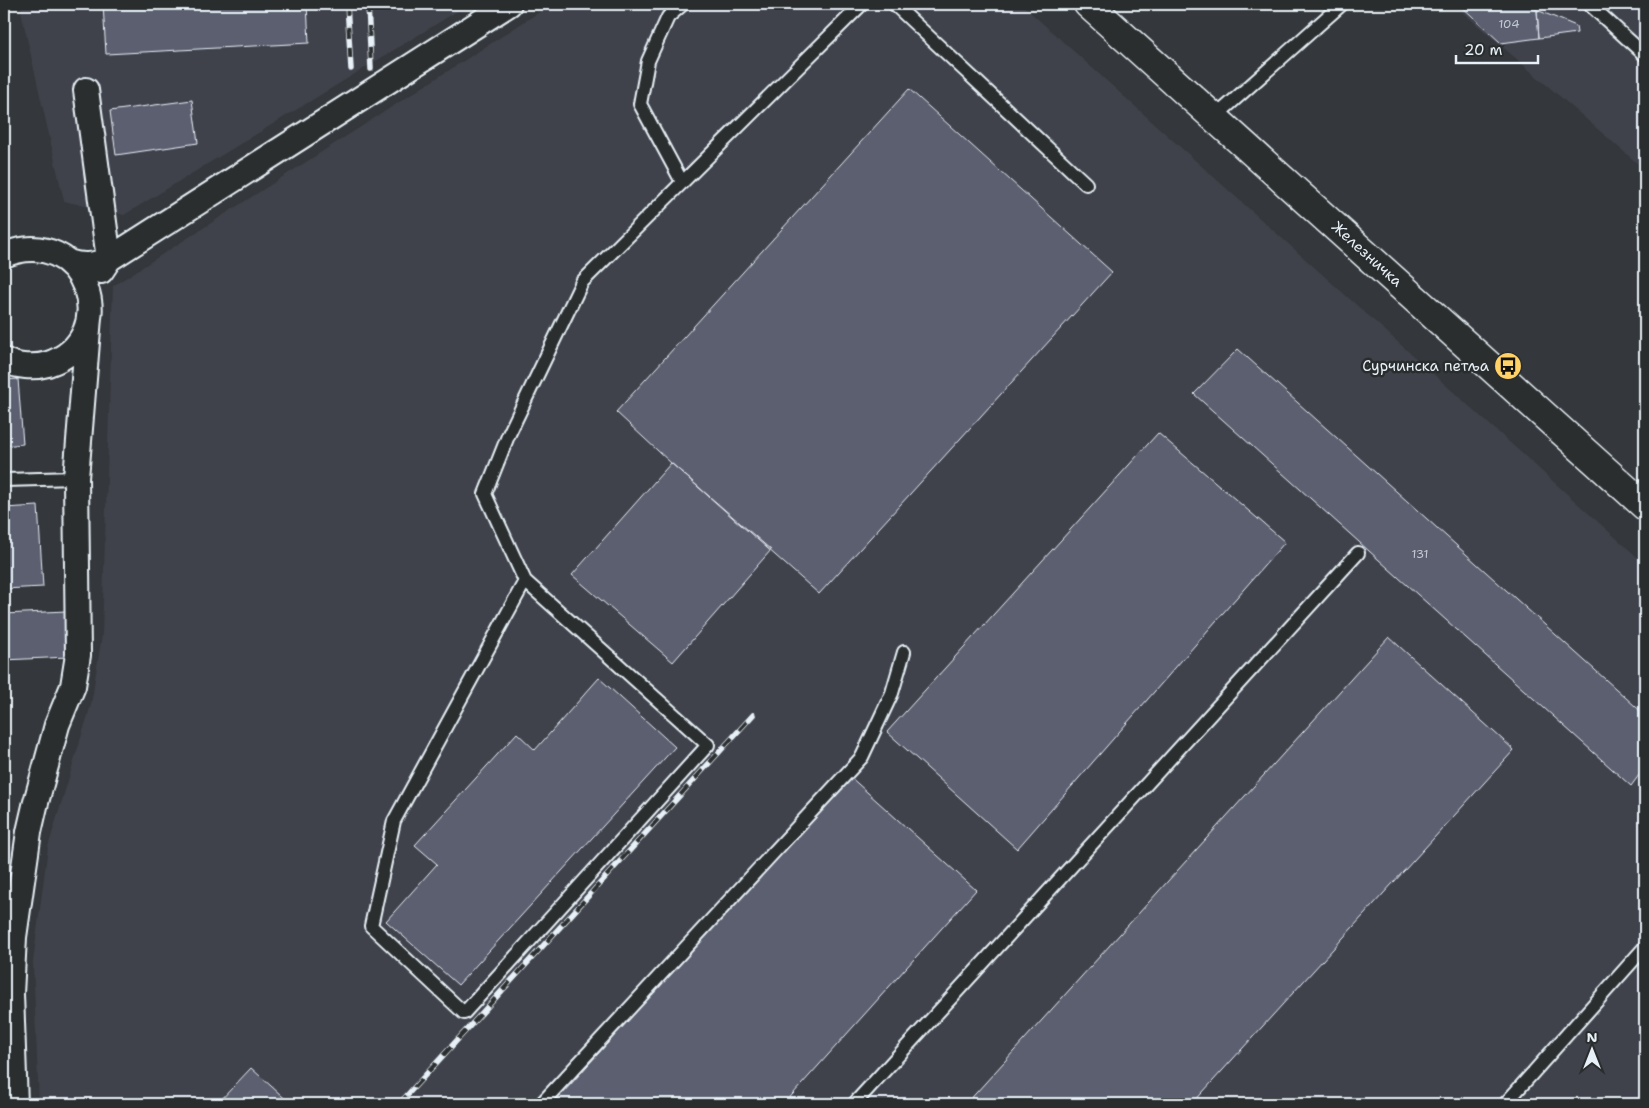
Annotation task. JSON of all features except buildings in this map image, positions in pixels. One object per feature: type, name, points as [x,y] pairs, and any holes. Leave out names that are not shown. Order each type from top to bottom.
[{"type":"main road","name":"Железничка","points":[[1088,4],[1645,506]]},
{"type":"street","points":[[4,255],[26,248],[37,249],[48,251],[80,266],[89,266],[109,259],[510,4]]},
{"type":"street","points":[[4,360],[20,366],[43,366],[54,362],[72,350],[86,329],[96,281],[109,259],[86,90]]},
{"type":"street","points":[[16,1104],[11,994],[14,937],[35,806],[56,725],[73,686],[78,655],[76,478],[90,310],[88,291],[83,279],[68,262]]},
{"type":"lane","points":[[682,4],[668,17],[648,61],[640,104],[682,182]]},
{"type":"lane","points":[[525,581],[394,821],[370,926],[464,1013],[708,745],[525,581],[485,494],[488,486],[508,436],[582,282],[862,4]]},
{"type":"lane","points":[[894,4],[1086,184]]},
{"type":"lane","points":[[1215,117],[1342,4]]},
{"type":"lane","points":[[1588,4],[1645,55]]},
{"type":"lane","points":[[4,480],[76,478]]},
{"type":"lane","points":[[854,1104],[1358,554]]},
{"type":"lane","points":[[541,1104],[862,757],[892,693],[904,652]]},
{"type":"lane","points":[[1505,1104],[1645,947]]},
{"type":"shaded area","points":[[21,4],[469,4],[124,215],[64,201],[22,16]]},
{"type":"shaded area","points":[[552,4],[1021,4],[1645,564],[1645,1104],[39,1104],[33,962],[48,847],[91,705],[102,635],[113,286]]},
{"type":"shaded area","points":[[1453,4],[1645,4],[1645,170]]},
{"type":"railway","points":[[347,4],[351,69]]},
{"type":"railway","points":[[368,4],[371,69]]},
{"type":"railway","points":[[399,1104],[753,715]]},
{"type":"place","name":"Сурчинска петља","points":[[1508,366]]}]
